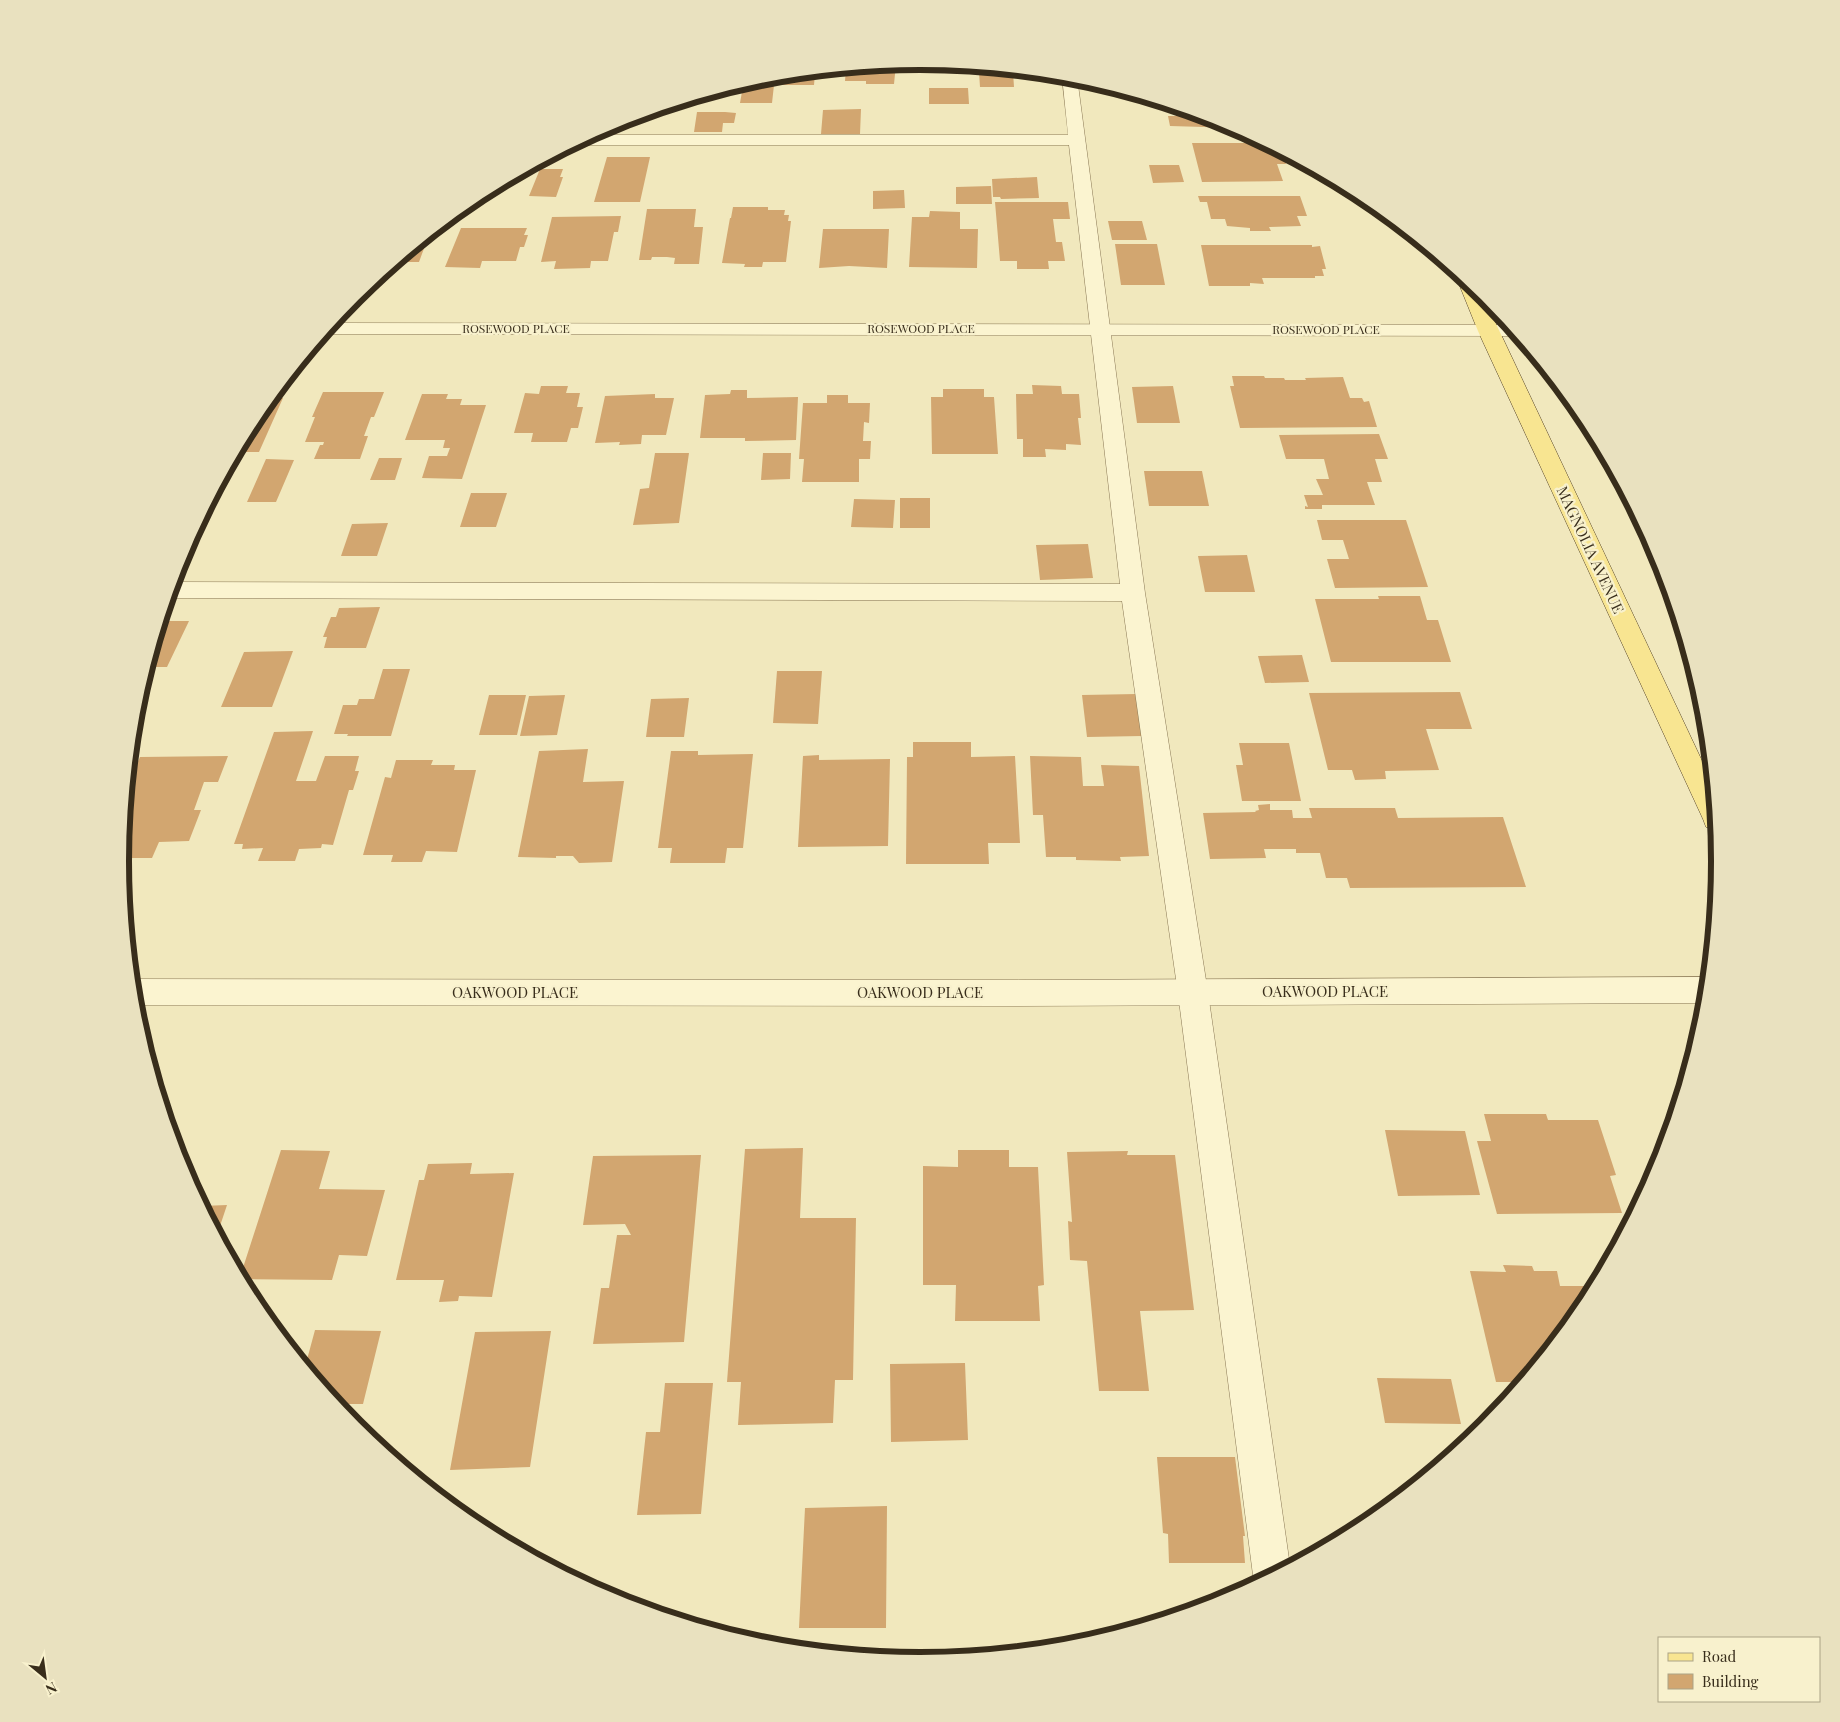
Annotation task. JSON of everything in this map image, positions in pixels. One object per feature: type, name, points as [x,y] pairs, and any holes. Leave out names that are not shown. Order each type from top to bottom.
[{"type":"main road","name":"MAGNOLIA AVENUE","points":[[1473,297],[1708,803]]},
{"type":"street","points":[[1070,84],[1133,592],[1194,993],[1271,1569]]},
{"type":"street","points":[[596,140],[1076,140]]},
{"type":"street","name":"ROSEWOOD PLACE","points":[[336,328],[1507,331]]},
{"type":"street","points":[[177,590],[1133,592]]},
{"type":"street","name":"OAKWOOD PLACE","points":[[140,992],[1194,993],[1700,990]]},
{"type":"building","points":[[895,71],[894,84],[866,84],[866,81],[845,81],[846,74]]},
{"type":"building","points":[[979,73],[1013,76],[1014,87],[980,87]]},
{"type":"building","points":[[815,77],[814,85],[774,85],[772,103],[740,103],[742,91],[769,85]]},
{"type":"building","points":[[929,88],[968,88],[969,104],[929,104]]},
{"type":"building","points":[[861,109],[860,134],[821,134],[823,110]]},
{"type":"building","points":[[697,112],[736,113],[734,123],[723,123],[722,132],[694,132]]},
{"type":"building","points":[[1175,112],[1216,127],[1170,126],[1168,116],[1176,116]]},
{"type":"building","points":[[1192,143],[1251,143],[1285,160],[1286,164],[1277,164],[1283,181],[1202,182]]},
{"type":"building","points":[[607,157],[650,157],[640,202],[594,202]]},
{"type":"building","points":[[1149,165],[1179,165],[1184,182],[1153,183]]},
{"type":"building","points":[[540,169],[563,169],[560,177],[563,177],[556,197],[529,196]]},
{"type":"building","points":[[1037,177],[1039,198],[1001,199],[1000,197],[993,197],[992,179]]},
{"type":"building","points":[[991,186],[992,204],[956,204],[956,187]]},
{"type":"building","points":[[904,190],[905,208],[873,209],[873,191]]},
{"type":"building","points":[[1198,196],[1300,196],[1307,216],[1297,216],[1301,226],[1269,227],[1271,231],[1250,231],[1250,228],[1227,226],[1225,219],[1211,219],[1207,202],[1200,202]]},
{"type":"building","points":[[995,202],[1068,202],[1070,219],[1053,219],[1056,242],[1062,242],[1065,261],[1048,261],[1049,269],[1017,269],[1017,261],[1000,261]]},
{"type":"building","points":[[733,207],[768,207],[768,210],[785,210],[784,215],[789,215],[788,221],[791,221],[786,262],[763,262],[762,267],[744,267],[745,264],[722,263]]},
{"type":"building","points":[[647,209],[696,209],[694,227],[703,227],[699,264],[674,264],[675,258],[667,257],[652,257],[651,260],[639,260]]},
{"type":"building","points":[[930,211],[960,212],[960,229],[978,229],[977,268],[909,267],[912,217],[929,217]]},
{"type":"building","points":[[621,216],[618,232],[614,232],[608,261],[591,261],[590,268],[554,269],[556,261],[541,262],[552,217]]},
{"type":"building","points":[[1108,221],[1142,221],[1147,240],[1112,240]]},
{"type":"building","points":[[461,228],[527,228],[524,235],[528,235],[524,247],[520,247],[516,261],[482,261],[480,268],[445,267]]},
{"type":"building","points":[[823,229],[889,229],[887,268],[849,266],[819,268]]},
{"type":"building","points":[[426,243],[419,262],[403,262]]},
{"type":"building","points":[[1115,244],[1157,244],[1165,285],[1121,285]]},
{"type":"building","points":[[1201,245],[1320,246],[1326,269],[1322,269],[1324,276],[1315,276],[1315,278],[1262,278],[1264,284],[1250,283],[1250,286],[1209,286]]},
{"type":"building","points":[[1232,376],[1264,376],[1265,378],[1284,378],[1285,380],[1343,377],[1350,398],[1362,398],[1364,402],[1369,401],[1377,427],[1240,428],[1230,386],[1234,386]]},
{"type":"building","points":[[1032,385],[1061,386],[1062,394],[1079,394],[1081,418],[1078,418],[1081,445],[1066,444],[1066,450],[1045,449],[1046,457],[1023,457],[1023,439],[1017,439],[1016,394],[1033,394]]},
{"type":"building","points":[[541,386],[568,386],[566,393],[580,393],[577,407],[583,407],[578,428],[571,428],[567,442],[531,442],[533,433],[514,433],[525,393],[539,394]]},
{"type":"building","points":[[1173,386],[1180,423],[1137,423],[1132,387]]},
{"type":"building","points":[[943,389],[984,389],[984,397],[994,397],[998,454],[932,454],[931,397],[943,397]]},
{"type":"building","points":[[731,390],[747,390],[747,398],[798,397],[796,440],[745,441],[745,438],[700,438],[705,395],[730,394]]},
{"type":"building","points":[[323,392],[384,392],[364,436],[368,436],[360,459],[314,459],[320,445],[323,445],[324,442],[305,442],[315,417],[312,417]]},
{"type":"building","points":[[422,394],[448,394],[446,399],[462,399],[460,405],[486,405],[462,479],[422,478],[429,456],[447,456],[450,448],[443,448],[445,440],[405,440]]},
{"type":"building","points":[[655,394],[655,398],[674,398],[666,435],[642,435],[641,444],[619,445],[620,442],[595,443],[605,396]]},
{"type":"building","points":[[827,395],[848,395],[848,403],[870,403],[869,423],[864,422],[863,441],[871,441],[870,459],[859,459],[859,482],[802,482],[804,459],[799,459],[803,403],[827,403]]},
{"type":"building","points":[[279,398],[283,398],[259,452],[243,452]]},
{"type":"building","points":[[1379,434],[1388,459],[1375,459],[1382,482],[1367,482],[1375,505],[1322,505],[1322,509],[1305,509],[1305,506],[1308,507],[1304,495],[1323,495],[1316,479],[1329,479],[1324,459],[1286,459],[1279,435]]},
{"type":"building","points":[[655,453],[689,453],[679,523],[633,525],[640,489],[649,488]]},
{"type":"building","points":[[763,453],[791,453],[790,479],[761,480]]},
{"type":"building","points":[[379,458],[402,458],[395,480],[370,480]]},
{"type":"building","points":[[266,459],[294,460],[276,502],[247,502]]},
{"type":"building","points":[[1144,471],[1202,471],[1209,506],[1149,506]]},
{"type":"building","points":[[471,493],[507,493],[496,527],[460,527]]},
{"type":"building","points":[[900,498],[930,498],[930,528],[900,528]]},
{"type":"building","points":[[854,499],[895,500],[893,528],[851,527]]},
{"type":"building","points":[[1317,520],[1406,520],[1428,587],[1335,588],[1327,559],[1349,559],[1343,540],[1322,540]]},
{"type":"building","points":[[388,523],[377,556],[341,556],[352,524]]},
{"type":"building","points":[[1088,544],[1093,578],[1040,580],[1036,545]]},
{"type":"building","points":[[1247,555],[1255,592],[1205,592],[1198,556]]},
{"type":"building","points":[[1378,596],[1420,596],[1427,620],[1438,620],[1451,662],[1331,662],[1315,599],[1379,599]]},
{"type":"building","points":[[380,607],[366,648],[324,648],[327,637],[323,637],[331,617],[336,617],[339,608]]},
{"type":"building","points":[[167,621],[189,621],[167,667],[153,667]]},
{"type":"building","points":[[293,651],[272,707],[221,707],[244,652]]},
{"type":"building","points":[[1302,655],[1309,682],[1265,683],[1258,656]]},
{"type":"building","points":[[383,669],[410,669],[391,736],[347,736],[348,734],[334,734],[343,705],[357,705],[359,699],[374,699]]},
{"type":"building","points":[[777,671],[822,671],[818,724],[773,723]]},
{"type":"building","points":[[1460,692],[1472,729],[1426,729],[1439,770],[1385,771],[1386,779],[1355,780],[1352,770],[1328,770],[1309,693]]},
{"type":"building","points":[[1137,694],[1142,736],[1087,737],[1082,695]]},
{"type":"building","points":[[489,695],[526,695],[517,735],[479,735]]},
{"type":"building","points":[[565,695],[557,735],[520,736],[529,696]]},
{"type":"building","points":[[689,698],[684,737],[646,737],[651,699]]},
{"type":"building","points":[[313,731],[296,781],[316,781],[325,756],[359,756],[355,771],[359,771],[353,790],[349,790],[333,845],[322,844],[321,848],[299,849],[295,861],[258,861],[263,848],[242,849],[243,844],[234,844],[274,732]]},
{"type":"building","points":[[913,742],[971,742],[971,757],[1015,756],[1020,843],[988,843],[989,864],[906,864],[907,757],[913,757]]},
{"type":"building","points":[[1239,743],[1289,743],[1301,801],[1242,801],[1236,765],[1243,765]]},
{"type":"building","points":[[588,749],[583,782],[624,781],[612,862],[579,863],[573,856],[556,856],[556,858],[518,857],[539,751]]},
{"type":"building","points":[[671,751],[698,751],[698,755],[753,754],[743,848],[727,848],[725,863],[670,863],[672,848],[658,848]]},
{"type":"building","points":[[819,755],[819,760],[890,759],[888,846],[798,847],[803,756]]},
{"type":"building","points":[[228,756],[218,782],[204,782],[194,810],[201,810],[189,841],[159,842],[152,858],[129,858],[130,846],[132,841],[130,841],[131,809],[135,768],[140,757]]},
{"type":"building","points":[[1030,756],[1081,757],[1083,786],[1104,786],[1101,765],[1139,766],[1149,856],[1120,857],[1121,861],[1076,860],[1076,857],[1046,857],[1043,815],[1033,815]]},
{"type":"building","points":[[396,760],[433,760],[431,765],[455,765],[454,770],[476,770],[457,852],[426,851],[422,862],[391,862],[393,855],[363,855],[385,777],[391,778]]},
{"type":"building","points":[[1270,804],[1270,810],[1292,810],[1293,818],[1312,818],[1309,808],[1395,808],[1398,818],[1503,817],[1526,887],[1350,888],[1347,878],[1326,878],[1320,853],[1296,853],[1296,849],[1264,849],[1266,858],[1210,859],[1203,813],[1256,812],[1259,810],[1258,805]]},
{"type":"building","points":[[1484,1114],[1546,1114],[1548,1120],[1598,1120],[1616,1175],[1610,1176],[1622,1213],[1497,1214],[1477,1141],[1491,1141]]},
{"type":"building","points":[[1385,1130],[1465,1131],[1480,1195],[1398,1196]]},
{"type":"building","points":[[803,1148],[800,1218],[856,1218],[853,1380],[835,1380],[833,1423],[738,1425],[741,1382],[727,1382],[745,1149]]},
{"type":"building","points":[[281,1150],[330,1151],[319,1189],[385,1190],[367,1256],[339,1255],[332,1280],[249,1279],[243,1269]]},
{"type":"building","points":[[958,1150],[1009,1150],[1009,1167],[1038,1167],[1044,1285],[1038,1286],[1040,1321],[955,1321],[956,1285],[923,1285],[923,1166],[958,1167]]},
{"type":"building","points":[[1128,1151],[1127,1155],[1175,1155],[1194,1310],[1140,1311],[1149,1391],[1099,1391],[1087,1261],[1070,1260],[1068,1221],[1072,1222],[1067,1152]]},
{"type":"building","points":[[701,1155],[684,1342],[593,1344],[601,1288],[609,1288],[617,1235],[631,1235],[625,1224],[583,1225],[593,1156]]},
{"type":"building","points":[[472,1163],[470,1174],[514,1173],[492,1297],[459,1296],[458,1301],[439,1302],[444,1280],[396,1280],[419,1180],[424,1180],[428,1164]]},
{"type":"building","points":[[227,1205],[220,1227],[211,1211],[209,1206]]},
{"type":"building","points":[[1503,1265],[1532,1266],[1534,1271],[1557,1271],[1560,1286],[1587,1286],[1548,1343],[1516,1382],[1496,1382],[1470,1271],[1506,1272]]},
{"type":"building","points":[[315,1330],[381,1331],[363,1404],[345,1404],[307,1361]]},
{"type":"building","points":[[551,1331],[530,1467],[450,1470],[475,1332]]},
{"type":"building","points":[[965,1363],[968,1440],[891,1442],[890,1364]]},
{"type":"building","points":[[1377,1378],[1451,1379],[1461,1424],[1385,1423]]},
{"type":"building","points":[[665,1383],[713,1383],[701,1514],[637,1515],[646,1432],[660,1432]]},
{"type":"building","points":[[1157,1457],[1235,1457],[1245,1536],[1243,1536],[1245,1563],[1169,1563],[1168,1534],[1163,1533]]},
{"type":"building","points":[[887,1506],[886,1628],[799,1628],[805,1508]]}]
